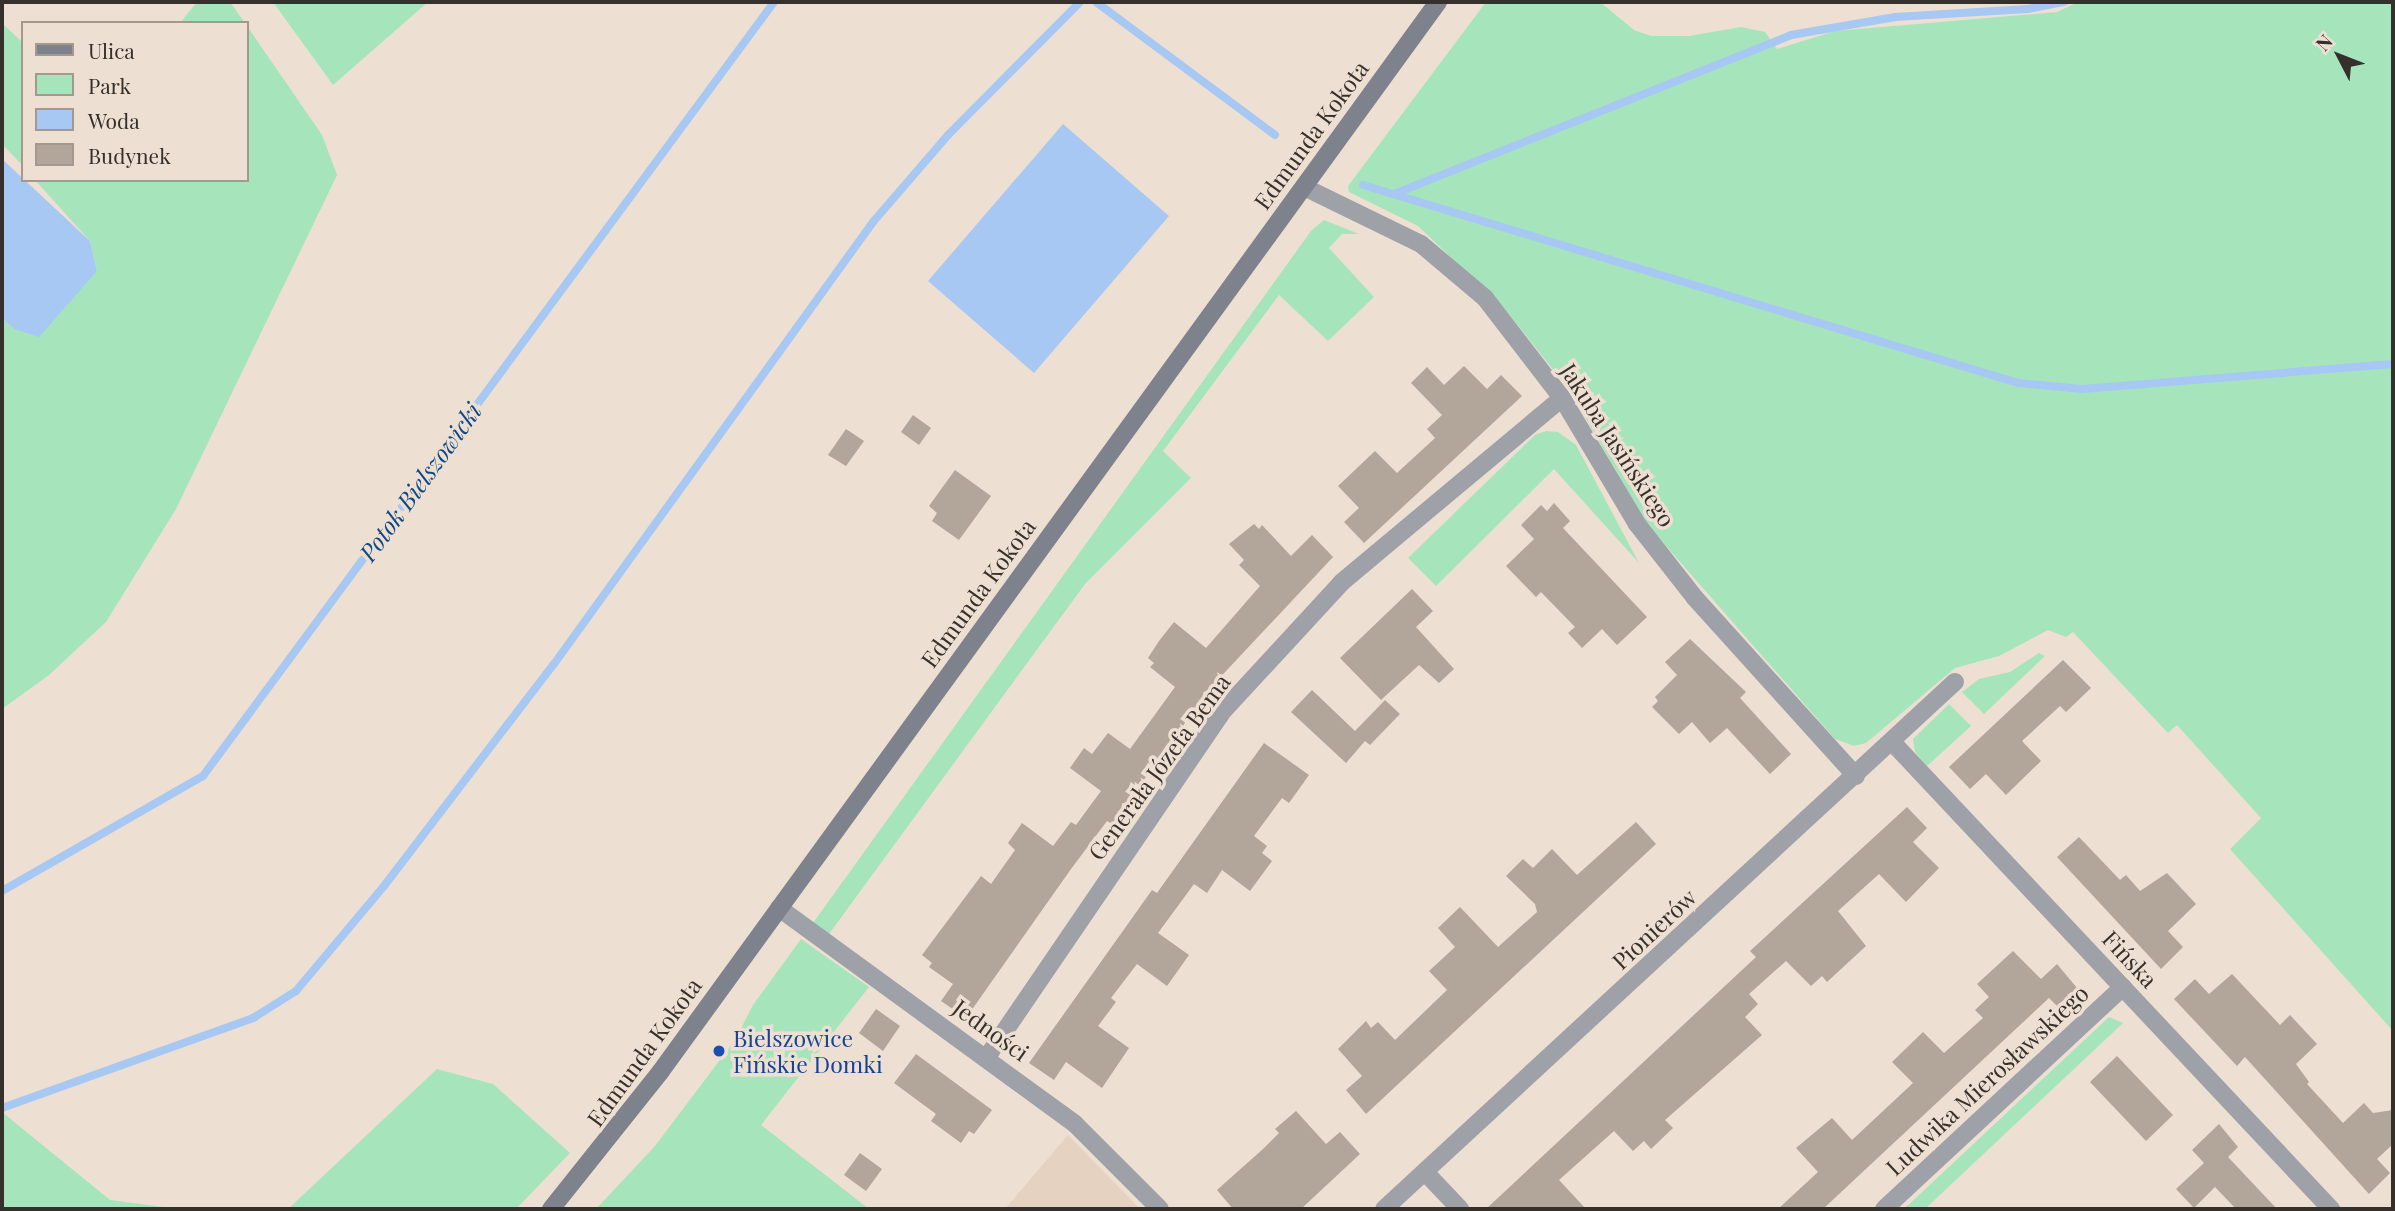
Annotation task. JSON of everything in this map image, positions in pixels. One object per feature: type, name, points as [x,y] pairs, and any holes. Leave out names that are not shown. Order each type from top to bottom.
[{"type":"street","name":"Edmunda Kokota","points":[[551,1209],[611,1139],[1437,2]]},
{"type":"street","name":"Jakuba Jasińskiego","points":[[1304,187],[1421,244],[1485,298],[1562,398],[1637,524],[1695,598],[1856,776]]},
{"type":"street","name":"Generała Józefa Bema","points":[[987,1056],[1224,710],[1342,582],[1562,398]]},
{"type":"street","name":"Pionierów","points":[[1384,1209],[1893,743],[1955,682]]},
{"type":"street","name":"Fińska","points":[[1893,743],[2331,1209]]},
{"type":"street","name":"Jedności","points":[[779,908],[987,1056],[1075,1124],[1160,1209]]},
{"type":"street","name":"Ludwika Mierosławskiego","points":[[1884,1209],[2123,987]]},
{"type":"street","points":[[1425,1172],[1460,1209]]},
{"type":"shaded area","points":[[1068,1135],[1140,1209],[1005,1209]]},
{"type":"green space","points":[[197,2],[230,2],[244,21],[182,21]]},
{"type":"green space","points":[[273,2],[428,2],[333,85]]},
{"type":"green space","points":[[1486,2],[1600,2],[1634,30],[1651,36],[1689,36],[1741,27],[1765,32],[1777,49],[1835,31],[2057,12],[2078,2],[2393,2],[2393,1031],[2230,849],[2261,818],[2177,725],[2168,733],[2073,632],[2066,637],[2048,630],[1999,656],[1955,668],[1866,743],[1854,746],[1835,739],[1646,523],[1570,391],[1505,309],[1418,226],[1349,192],[1348,186]]},
{"type":"green space","points":[[2,23],[21,41],[21,164],[2,144]]},
{"type":"green space","points":[[248,27],[322,135],[337,175],[176,509],[106,622],[49,675],[2,709],[2,318],[14,329],[97,271],[90,241],[37,182],[248,182]]},
{"type":"green space","points":[[1324,220],[1359,234],[1342,234],[1329,248],[1374,297],[1328,341],[1279,295],[1163,451],[1191,478],[1085,584],[829,934],[813,923],[1311,231]]},
{"type":"green space","points":[[1546,431],[1558,432],[1576,445],[1639,563],[1554,469],[1436,586],[1408,558],[1535,435]]},
{"type":"green space","points":[[2039,653],[2045,656],[1984,714],[1962,692],[1979,679],[2010,672]]},
{"type":"green space","points":[[1949,704],[1971,726],[1927,766],[1915,752],[1913,739]]},
{"type":"green space","points":[[801,939],[869,987],[761,1125],[869,1209],[596,1209],[655,1146],[735,1040],[753,1005]]},
{"type":"green space","points":[[2109,1017],[2123,1023],[1925,1209],[1904,1209]]},
{"type":"green space","points":[[437,1069],[493,1084],[570,1153],[516,1209],[288,1209]]},
{"type":"green space","points":[[2,1112],[110,1200],[179,1209],[2,1209]]},
{"type":"water","points":[[1063,124],[1169,216],[1034,373],[928,281]]},
{"type":"water","points":[[2,159],[21,177],[21,182],[27,182],[90,241],[97,271],[39,337],[14,329],[2,318]]},
{"type":"building","points":[[1464,366],[1487,389],[1501,375],[1522,396],[1364,543],[1344,522],[1359,508],[1338,486],[1375,451],[1397,473],[1435,438],[1427,429],[1442,415],[1411,383],[1427,367],[1444,385]]},
{"type":"building","points":[[913,415],[931,428],[919,445],[901,432]]},
{"type":"building","points":[[846,429],[864,441],[846,466],[828,455]]},
{"type":"building","points":[[955,470],[991,496],[959,540],[932,521],[937,513],[929,506]]},
{"type":"building","points":[[1554,503],[1570,521],[1563,528],[1647,617],[1617,645],[1602,629],[1582,648],[1568,633],[1575,627],[1541,592],[1536,597],[1506,566],[1534,539],[1521,525],[1541,505],[1547,511]]},
{"type":"building","points":[[1254,524],[1259,529],[1262,525],[1291,556],[1312,535],[1333,557],[1211,687],[1112,824],[1107,821],[1071,869],[966,1018],[941,1001],[953,984],[929,967],[932,963],[922,955],[981,876],[991,884],[1015,850],[1008,843],[1022,823],[1053,846],[1071,822],[1076,825],[1101,791],[1070,768],[1084,748],[1092,754],[1108,733],[1130,749],[1175,687],[1150,667],[1154,663],[1148,658],[1159,641],[1174,622],[1206,648],[1260,586],[1239,565],[1244,560],[1229,544]]},
{"type":"building","points":[[1412,589],[1433,611],[1416,627],[1454,669],[1439,683],[1419,665],[1381,700],[1340,658]]},
{"type":"building","points":[[1690,639],[1746,692],[1740,698],[1791,754],[1770,774],[1727,728],[1710,743],[1692,722],[1679,734],[1652,707],[1658,701],[1655,697],[1677,675],[1665,662]]},
{"type":"building","points":[[2063,660],[2091,688],[2066,712],[2060,706],[2022,741],[2041,761],[2006,795],[1986,774],[1970,789],[1949,767]]},
{"type":"building","points":[[1312,690],[1355,731],[1385,700],[1400,714],[1370,745],[1365,741],[1346,763],[1291,712]]},
{"type":"building","points":[[1264,743],[1309,775],[1289,803],[1282,798],[1254,836],[1267,846],[1262,853],[1272,861],[1250,891],[1222,870],[1207,893],[1194,884],[1158,933],[1189,955],[1167,986],[1137,964],[1111,998],[1116,1002],[1098,1026],[1129,1048],[1102,1088],[1066,1062],[1054,1080],[1029,1063],[1152,890],[1157,893]]},
{"type":"building","points":[[1907,807],[1927,828],[1913,842],[1939,868],[1906,902],[1879,874],[1838,911],[1866,946],[1827,982],[1822,976],[1811,986],[1786,961],[1749,994],[1758,1004],[1745,1017],[1762,1035],[1665,1120],[1673,1128],[1651,1149],[1644,1141],[1633,1151],[1614,1131],[1559,1180],[1586,1209],[1486,1209],[1756,957],[1750,951]]},
{"type":"building","points":[[1636,822],[1656,844],[1366,1114],[1346,1090],[1362,1076],[1338,1049],[1366,1021],[1371,1028],[1378,1022],[1395,1040],[1447,990],[1429,971],[1455,947],[1438,928],[1460,907],[1498,947],[1537,912],[1535,904],[1506,876],[1523,859],[1533,868],[1552,849],[1577,875]]},
{"type":"building","points":[[2079,837],[2120,880],[2126,875],[2140,891],[2167,873],[2196,904],[2168,931],[2183,947],[2161,969],[2057,857]]},
{"type":"building","points":[[2013,951],[2041,979],[2057,964],[2077,988],[2057,1006],[2049,998],[1823,1209],[1778,1209],[1818,1172],[1796,1148],[1832,1118],[1852,1140],[1913,1083],[1892,1062],[1923,1032],[1944,1053],[1983,1018],[1975,1010],[1989,997],[1977,984]]},
{"type":"building","points":[[2232,974],[2280,1025],[2290,1015],[2317,1044],[2296,1064],[2309,1082],[2307,1084],[2343,1123],[2364,1103],[2373,1113],[2393,1110],[2393,1144],[2377,1159],[2390,1173],[2369,1194],[2245,1057],[2237,1066],[2174,999],[2195,979],[2209,994]]},
{"type":"building","points":[[876,1009],[900,1026],[883,1051],[859,1033]]},
{"type":"building","points":[[916,1054],[992,1110],[974,1134],[969,1131],[961,1143],[931,1121],[936,1114],[894,1083]]},
{"type":"building","points":[[2117,1056],[2173,1115],[2146,1141],[2090,1082]]},
{"type":"building","points":[[1296,1111],[1326,1144],[1340,1132],[1360,1154],[1301,1209],[1233,1209],[1217,1190],[1279,1133],[1275,1129]]},
{"type":"building","points":[[2219,1124],[2238,1147],[2228,1157],[2277,1209],[2236,1209],[2215,1187],[2194,1208],[2176,1189],[2204,1163],[2192,1150]]},
{"type":"building","points":[[860,1153],[882,1169],[866,1191],[844,1175]]},
{"type":"waterway","name":"Potok Bielszowicki","points":[[2,891],[203,776],[774,2]]},
{"type":"waterway","points":[[2,1108],[253,1018],[296,991],[384,886],[554,664],[873,222],[948,135],[1080,2]]},
{"type":"waterway","points":[[1096,2],[1275,135]]},
{"type":"waterway","points":[[1394,194],[1791,35],[1895,17],[2028,9],[2064,2]]},
{"type":"waterway","points":[[1363,185],[2018,383],[2082,389],[2393,364]]},
{"type":"place","name":"Bielszowice Fińskie Domki","points":[[719,1051]]}]
